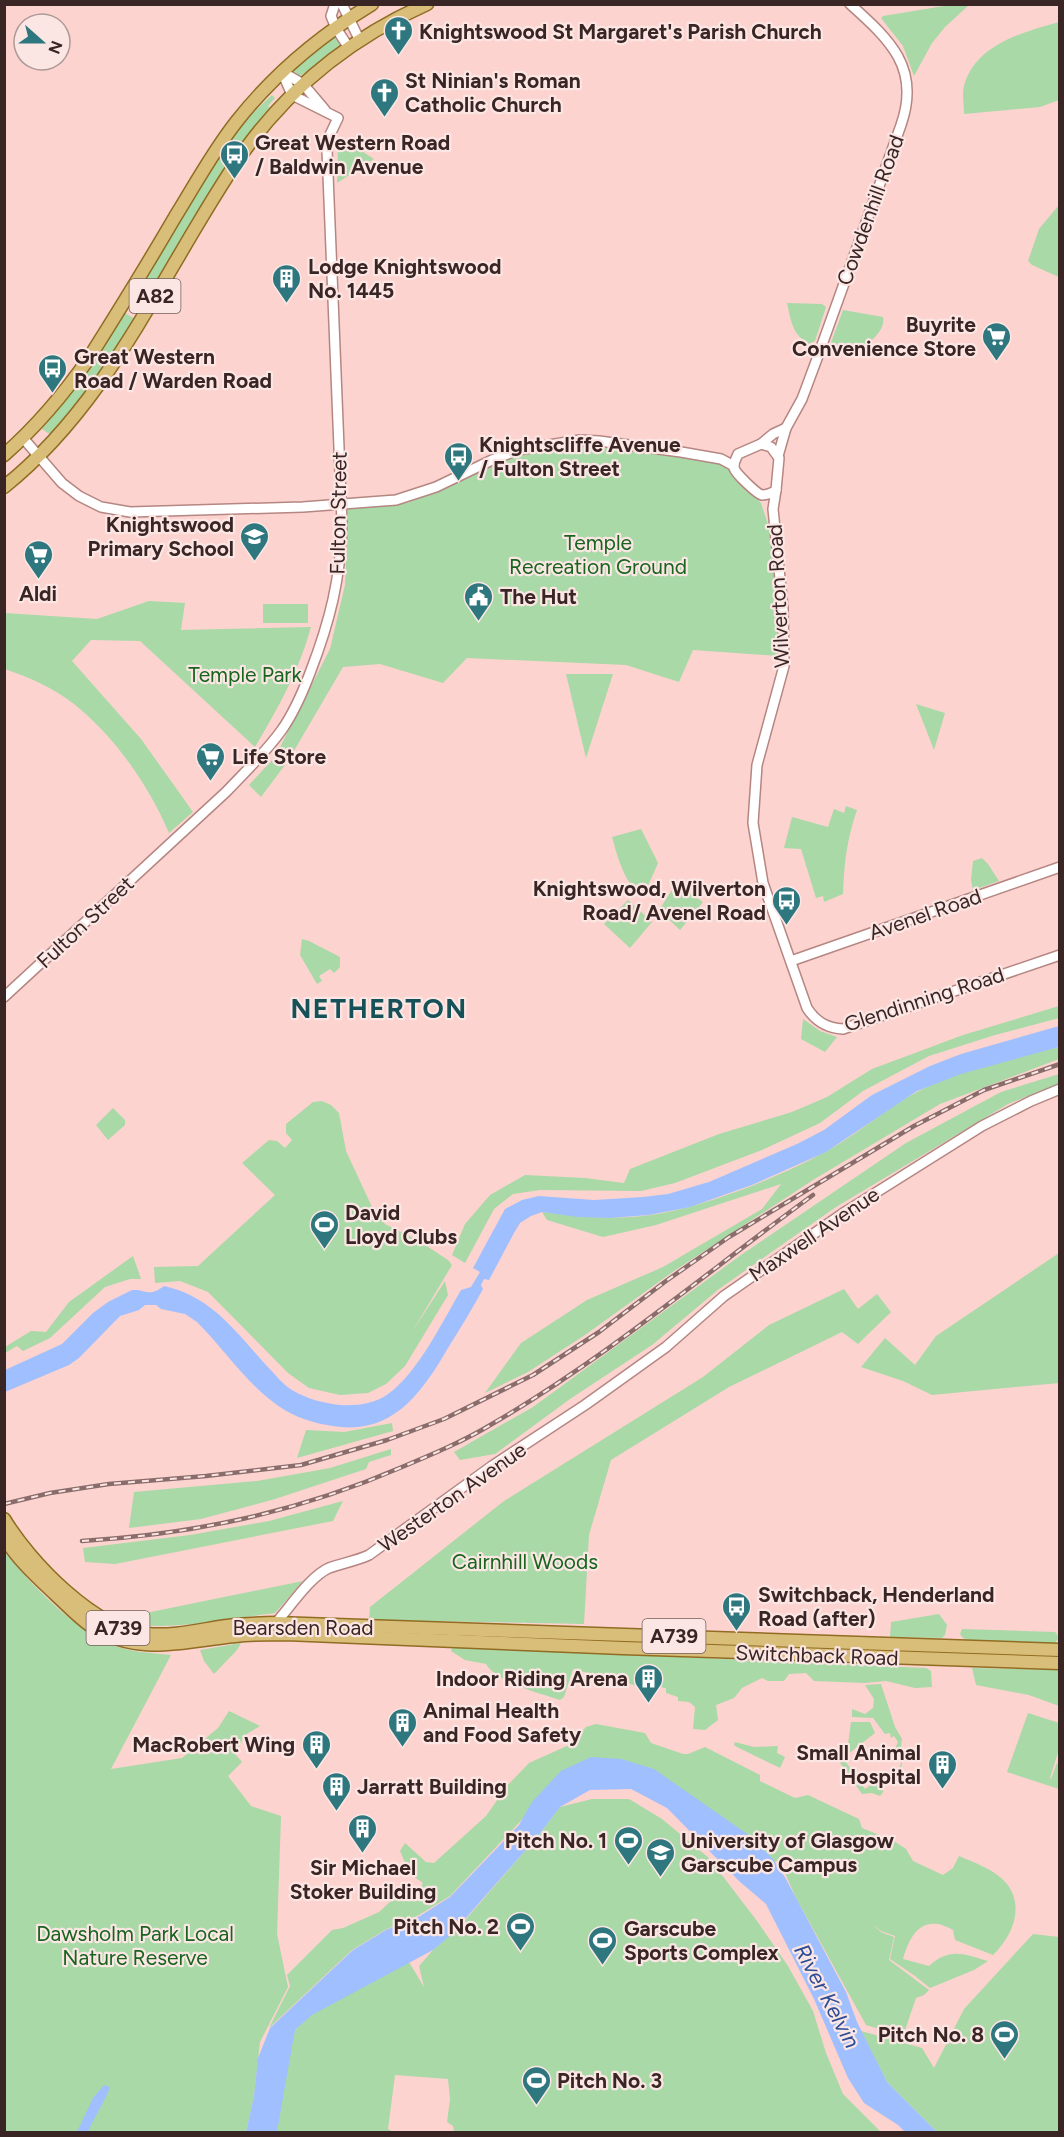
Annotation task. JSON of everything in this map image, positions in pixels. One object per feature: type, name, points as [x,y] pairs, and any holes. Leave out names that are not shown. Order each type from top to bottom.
[{"type":"main road","name":"A82","points":[[4,455],[58,400],[89,358],[212,155],[237,120],[282,72],[336,28],[372,4]]},
{"type":"main road","name":"A82","points":[[4,487],[64,430],[100,384],[237,161],[261,129],[303,84],[355,44],[391,22],[428,4]]},
{"type":"main road","name":"Bearsden Road","points":[[4,1519],[24,1548],[71,1595],[98,1617],[119,1628],[147,1634],[158,1635],[234,1625],[276,1623],[575,1640]]},
{"type":"main road","name":"Bearsden Road","points":[[4,1537],[18,1558],[93,1627],[121,1639],[157,1646],[267,1634],[575,1640]]},
{"type":"main road","name":"Switchback Road","points":[[575,1640],[755,1639],[1059,1650]]},
{"type":"main road","points":[[754,1653],[755,1639]]},
{"type":"main road","name":"Switchback Road","points":[[575,1640],[754,1653],[1059,1663]]},
{"type":"main road","points":[[876,1657],[878,1644]]},
{"type":"main road","points":[[913,1645],[939,1653],[948,1660]]},
{"type":"main road","points":[[950,1646],[963,1653],[973,1653],[985,1661]]},
{"type":"street","points":[[335,4],[332,16],[336,28],[355,44]]},
{"type":"street","points":[[342,4],[355,44]]},
{"type":"street","name":"Cowdenhill Road","points":[[778,456],[786,428],[802,399],[818,356],[901,125],[907,102],[905,72],[896,52],[882,34],[850,4]]},
{"type":"street","points":[[282,72],[303,84],[327,111]]},
{"type":"street","points":[[282,72],[292,94],[327,111]]},
{"type":"street","name":"Fulton Street","points":[[4,997],[226,792],[260,757],[281,732],[294,711],[320,647],[336,592],[341,553],[342,505],[327,150],[327,141],[338,118],[327,111]]},
{"type":"street","name":"Cowdenhill Road","points":[[761,444],[773,434],[786,428]]},
{"type":"street","points":[[23,438],[62,483],[79,496],[91,503],[116,511],[140,513],[342,505],[396,500],[436,487],[508,453],[580,440],[721,459],[734,466]]},
{"type":"street","points":[[721,459],[761,444],[771,447],[778,456],[776,490],[761,495],[735,471],[734,466],[738,454]]},
{"type":"street","name":"Wilverton Road","points":[[776,490],[773,509],[783,608],[784,666],[757,765],[753,823],[763,883],[791,961]]},
{"type":"street","name":"Wilverton Road","points":[[761,495],[773,509]]},
{"type":"street","name":"Avenel Road","points":[[791,961],[1059,867]]},
{"type":"street","name":"Glendinning Road","points":[[791,961],[807,1008],[812,1015],[825,1026],[843,1029],[1059,954]]},
{"type":"street","name":"Maxwell Avenue","points":[[585,1405],[666,1347],[723,1296],[845,1212],[982,1126],[1059,1089]]},
{"type":"street","name":"Westerton Avenue","points":[[276,1623],[315,1578],[328,1569],[355,1562],[369,1555],[492,1466],[585,1405]]},
{"type":"street","points":[[267,1634],[276,1623]]},
{"type":"green space","points":[[956,4],[969,5],[945,27],[932,43],[914,76],[903,46],[881,18]]},
{"type":"green space","points":[[1059,22],[1059,100],[1040,107],[964,114],[964,86],[979,60],[1002,42]]},
{"type":"green space","points":[[339,36],[344,44],[299,77],[292,71],[328,40]]},
{"type":"green space","points":[[272,95],[275,98],[268,106],[271,109],[154,286],[149,288],[143,282],[201,182],[241,124]]},
{"type":"green space","points":[[346,141],[374,159],[337,183],[338,146]]},
{"type":"green space","points":[[1059,205],[1059,277],[1028,261],[1039,229]]},
{"type":"green space","points":[[787,303],[822,304],[826,307],[815,341],[809,344],[799,336],[793,326]]},
{"type":"green space","points":[[843,310],[883,317],[882,327],[876,336],[862,347],[832,354],[829,348]]},
{"type":"green space","points":[[125,313],[135,319],[98,378],[51,435],[42,429],[87,373]]},
{"type":"green space","name":"Temple Recreation Ground","points":[[592,443],[726,465],[761,503],[772,536],[779,656],[693,650],[679,682],[626,665],[467,658],[443,683],[380,664],[343,667],[288,761],[261,797],[249,785],[275,757],[330,649],[345,585],[348,509],[407,503],[521,452]]},
{"type":"green space","name":"Temple Park","points":[[149,601],[185,603],[181,630],[311,627],[294,674],[255,747],[140,641],[91,640],[72,661],[141,739],[193,812],[169,833],[141,779],[117,746],[89,717],[58,693],[32,679],[5,669],[5,613],[97,619]]},
{"type":"green space","points":[[263,604],[308,604],[308,623],[263,623]]},
{"type":"green space","points":[[566,674],[613,674],[586,758]]},
{"type":"green space","points":[[916,704],[945,713],[934,750]]},
{"type":"green space","points":[[846,806],[857,810],[847,851],[843,894],[824,902],[823,896],[816,898],[801,849],[784,848],[792,817],[828,827],[834,809],[844,813]]},
{"type":"green space","points":[[641,829],[658,863],[643,897],[626,877],[612,837]]},
{"type":"green space","points":[[982,858],[999,881],[973,890],[971,880],[973,861]]},
{"type":"green space","points":[[676,884],[703,902],[680,930],[659,910]]},
{"type":"green space","points":[[628,900],[652,922],[630,948],[604,924]]},
{"type":"green space","points":[[302,939],[340,957],[340,967],[334,973],[330,969],[319,976],[322,981],[317,984],[300,955]]},
{"type":"green space","points":[[1059,1006],[1059,1018],[929,1056],[863,1091],[820,1123],[762,1150],[675,1183],[641,1191],[540,1190],[513,1194],[494,1209],[465,1263],[452,1255],[465,1224],[490,1195],[525,1175],[585,1178],[624,1183],[630,1169],[719,1134],[792,1112],[827,1097],[872,1069],[963,1035]]},
{"type":"green space","points":[[803,1019],[820,1031],[837,1037],[825,1052],[801,1039]]},
{"type":"green space","points":[[1059,1047],[1059,1059],[940,1104],[813,1180],[674,1271],[585,1335],[528,1372],[485,1393],[521,1343],[587,1300],[663,1267],[762,1209],[781,1184],[656,1225],[603,1237],[547,1220],[542,1212],[596,1217],[637,1217],[673,1211],[717,1198],[785,1172],[825,1152],[905,1099],[933,1084],[987,1065]]},
{"type":"green space","points":[[1059,1074],[1059,1084],[1008,1104],[836,1207],[719,1289],[652,1345],[570,1399],[495,1454],[460,1460],[454,1452],[533,1407],[741,1255],[906,1143],[1001,1092]]},
{"type":"green space","name":"David Lloyd Clubs","points":[[322,1101],[331,1105],[339,1113],[346,1151],[372,1207],[385,1224],[419,1241],[452,1265],[412,1332],[445,1281],[448,1295],[405,1366],[386,1384],[368,1393],[340,1395],[309,1388],[288,1373],[208,1292],[180,1281],[155,1283],[154,1267],[198,1266],[275,1195],[242,1163],[269,1140],[277,1141],[285,1148],[292,1140],[286,1133],[286,1124],[313,1102]]},
{"type":"green space","points":[[113,1108],[125,1120],[125,1125],[108,1140],[96,1125]]},
{"type":"green space","points":[[1059,1253],[1059,1383],[932,1395],[903,1381],[861,1367],[885,1338],[915,1365],[936,1336]]},
{"type":"green space","points":[[133,1256],[141,1279],[130,1279],[105,1287],[50,1338],[23,1351],[17,1346],[5,1353],[5,1347],[31,1331],[46,1332],[69,1302]]},
{"type":"green space","name":"Cairnhill Woods","points":[[844,1289],[858,1309],[877,1294],[891,1312],[858,1344],[842,1332],[729,1387],[611,1460],[589,1535],[584,1624],[369,1620],[370,1607],[504,1501],[703,1377],[769,1325]]},
{"type":"green space","points":[[392,1423],[393,1431],[297,1458],[306,1430],[344,1432]]},
{"type":"green space","points":[[391,1449],[391,1455],[369,1462],[366,1469],[275,1499],[201,1519],[129,1528],[134,1492],[257,1481],[330,1468]]},
{"type":"green space","points":[[343,1501],[333,1521],[115,1564],[85,1562],[83,1548],[190,1535],[269,1521]]},
{"type":"green space","name":"Dawsholm Park Local Nature Reserve","points":[[5,1552],[27,1578],[68,1617],[98,1638],[126,1649],[171,1655],[111,1769],[182,1758],[218,1728],[229,1711],[260,1726],[245,1735],[235,1754],[242,1762],[228,1776],[251,1806],[281,1816],[277,1934],[288,1987],[260,2042],[254,2096],[246,2132],[5,2132]]},
{"type":"green space","points":[[303,1581],[275,1613],[182,1625],[130,1623],[136,1615]]},
{"type":"green space","points":[[939,1614],[947,1625],[942,1638],[890,1637],[891,1622]]},
{"type":"green space","points":[[962,1629],[1055,1632],[1058,1639],[1055,1643],[967,1640],[960,1634]]},
{"type":"green space","points":[[241,1643],[214,1674],[204,1661],[200,1650]]},
{"type":"green space","points":[[455,1647],[926,1668],[931,1671],[932,1687],[915,1688],[886,1681],[865,1683],[814,1681],[806,1673],[789,1674],[784,1681],[768,1681],[762,1678],[742,1688],[734,1698],[716,1705],[718,1720],[705,1730],[693,1729],[695,1707],[689,1702],[678,1701],[678,1697],[666,1693],[666,1688],[660,1687],[657,1691],[573,1669],[564,1697],[560,1700],[509,1682],[486,1664],[465,1660],[451,1651]]},
{"type":"green space","points":[[972,1668],[1059,1670],[1059,1706],[1029,1695],[976,1685]]},
{"type":"green space","points":[[881,1684],[895,1727],[902,1739],[902,1763],[892,1792],[901,1763],[895,1749],[898,1742],[894,1736],[891,1738],[890,1733],[885,1734],[873,1718],[852,1717],[852,1709],[865,1714],[873,1708],[874,1699],[865,1685]]},
{"type":"green space","points":[[1028,1713],[1059,1723],[1059,1749],[1050,1778],[1057,1763],[1059,1764],[1059,1789],[1007,1772]]},
{"type":"green space","points":[[851,1722],[870,1722],[875,1733],[843,1758],[865,1789],[888,1773],[880,1796],[872,1793],[862,1794],[836,1757],[848,1744]]},
{"type":"green space","points":[[596,1724],[645,1733],[651,1743],[683,1754],[705,1747],[760,1775],[760,1781],[795,1798],[808,1795],[859,1819],[862,1828],[894,1841],[906,1849],[913,1861],[943,1875],[953,1868],[959,1856],[985,1867],[1002,1879],[1012,1893],[1015,1912],[1011,1931],[993,1955],[955,1940],[953,1930],[943,1925],[926,1925],[920,1928],[910,1941],[903,1959],[929,1966],[950,1954],[971,1956],[988,1961],[974,1970],[930,1988],[890,1959],[895,1936],[881,1931],[872,1924],[881,1932],[894,1937],[889,1960],[929,1990],[916,1998],[903,2036],[866,2025],[796,1898],[785,1873],[792,1866],[782,1858],[774,1863],[666,1780],[546,1794],[450,1896],[352,1950],[269,2028],[290,1986],[287,1975],[332,1930],[343,1928],[379,1912],[402,1891],[421,1887],[423,1883],[410,1874],[400,1851],[405,1843],[426,1862],[434,1863],[486,1816],[507,1786],[529,1763],[569,1745],[586,1727]]},
{"type":"green space","points":[[735,1742],[754,1747],[778,1746],[777,1753],[785,1757],[780,1768],[737,1747],[734,1745]]},
{"type":"green space","name":"Garscube Sports Complex","points":[[592,1799],[629,1799],[662,1819],[709,1858],[788,1966],[813,2011],[826,2053],[843,2094],[881,2132],[454,2132],[453,2126],[447,2122],[450,2099],[448,2079],[395,2075],[388,2129],[393,2132],[277,2132],[288,2061],[297,2028],[332,2002],[409,1962],[424,1987],[419,1966],[460,1926],[538,1836],[560,1807]]},
{"type":"green space","points":[[1033,1934],[1059,1937],[1059,2132],[937,2132],[887,2082],[861,2031],[922,2048],[934,2068],[964,2009]]},
{"type":"water","points":[[1059,1026],[1059,1047],[961,1074],[917,1091],[826,1152],[752,1185],[690,1207],[649,1215],[610,1218],[577,1217],[542,1212],[531,1216],[520,1223],[489,1280],[484,1279],[481,1285],[483,1289],[426,1382],[401,1409],[386,1419],[369,1425],[349,1427],[327,1425],[292,1414],[262,1393],[197,1322],[185,1314],[161,1309],[156,1305],[145,1305],[139,1310],[120,1316],[79,1358],[69,1365],[5,1392],[5,1370],[62,1344],[93,1313],[108,1302],[132,1290],[154,1292],[164,1286],[196,1298],[209,1307],[233,1328],[288,1388],[315,1400],[340,1405],[359,1405],[377,1400],[388,1394],[409,1374],[429,1346],[461,1290],[471,1287],[480,1272],[473,1268],[505,1209],[522,1200],[539,1196],[594,1200],[643,1197],[668,1194],[709,1182],[824,1130],[872,1095],[930,1066],[961,1054]]},
{"type":"water","name":"River Kelvin","points":[[591,1757],[621,1759],[654,1769],[750,1836],[773,1859],[846,1992],[857,2022],[887,2082],[937,2132],[905,2132],[864,2103],[848,2078],[814,1999],[766,1904],[739,1881],[667,1808],[631,1789],[590,1790],[560,1807],[538,1836],[451,1935],[433,1950],[312,2015],[296,2029],[277,2132],[246,2132],[254,2096],[258,2058],[270,2028],[353,1950],[386,1930],[420,1916],[450,1897],[519,1825],[532,1802],[561,1771]]},
{"type":"water","points":[[104,2085],[110,2087],[88,2132],[77,2132],[93,2098]]},
{"type":"railway","points":[[4,1504],[50,1493],[109,1484],[301,1465],[387,1440],[444,1419],[533,1375],[599,1332],[729,1237],[914,1126],[984,1090],[1060,1064]]},
{"type":"railway","points":[[82,1541],[165,1533],[285,1508],[363,1483],[448,1447],[492,1424],[616,1343],[813,1195]]},
{"type":"place","name":"Knightswood St Margaret's Parish Church","points":[[398,56]]},
{"type":"place","name":"St Ninian's Roman Catholic Church","points":[[384,118]]},
{"type":"place","name":"Great Western Road / Baldwin Avenue","points":[[234,180]]},
{"type":"place","name":"Lodge Knightswood No. 1445","points":[[287,304]]},
{"type":"place","name":"Buyrite Convenience Store","points":[[997,362]]},
{"type":"place","name":"Great Western Road / Warden Road","points":[[53,394]]},
{"type":"place","name":"Knightscliffe Avenue / Fulton Street","points":[[458,482]]},
{"type":"place","name":"Knightswood Primary School","points":[[255,562]]},
{"type":"place","name":"Aldi","points":[[38,580]]},
{"type":"place","name":"The Hut","points":[[479,622]]},
{"type":"place","name":"Life Store","points":[[211,782]]},
{"type":"place","name":"Knightswood, Wilverton Road/ Avenel Road","points":[[787,926]]},
{"type":"place","name":"David Lloyd Clubs","points":[[324,1250]]},
{"type":"place","name":"Switchback, Henderland Road (after)","points":[[737,1632]]},
{"type":"place","name":"Indoor Riding Arena","points":[[649,1704]]},
{"type":"place","name":"Animal Health and Food Safety","points":[[402,1748]]},
{"type":"place","name":"MacRobert Wing","points":[[316,1770]]},
{"type":"place","name":"Small Animal Hospital","points":[[942,1790]]},
{"type":"place","name":"Jarratt Building","points":[[336,1812]]},
{"type":"place","name":"Sir Michael Stoker Building","points":[[363,1854]]},
{"type":"place","name":"Pitch No. 1","points":[[628,1866]]},
{"type":"place","name":"University of Glasgow Garscube Campus","points":[[660,1878]]},
{"type":"place","name":"Pitch No. 2","points":[[520,1952]]},
{"type":"place","name":"Garscube Sports Complex","points":[[603,1966]]},
{"type":"place","name":"Pitch No. 8","points":[[1005,2060]]},
{"type":"place","name":"Pitch No. 3","points":[[536,2106]]},
{"type":"district","name":"NETHERTON","points":[[379,1008]]}]
